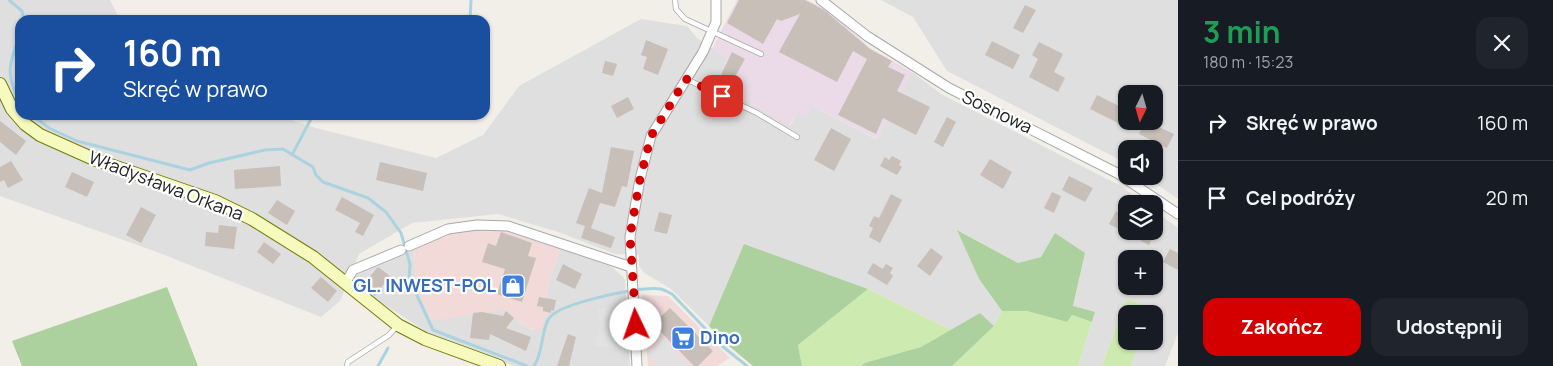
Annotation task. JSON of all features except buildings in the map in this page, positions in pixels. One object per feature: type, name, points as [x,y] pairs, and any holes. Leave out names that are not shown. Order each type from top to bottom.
[{"type":"street","points":[[637,366],[630,236],[640,179],[651,136],[703,52],[716,22],[716,0]]},
{"type":"street","name":"Sosnowa","points":[[821,0],[867,36],[941,83],[1117,173],[1178,214]]},
{"type":"street","name":"Władysława Orkana","points":[[0,84],[15,112]]},
{"type":"street","name":"Władysława Orkana","points":[[22,120],[40,135],[96,160],[215,201],[280,236],[346,282],[398,325],[425,339],[499,366]]},
{"type":"street","points":[[346,282],[353,270],[448,229],[477,225],[508,226],[631,267]]},
{"type":"lane","points":[[675,0],[676,9],[684,19],[712,30],[761,54]]},
{"type":"lane","points":[[686,79],[757,113],[797,136]]},
{"type":"lane","points":[[347,364],[389,335],[398,325]]},
{"type":"shaded area","points":[[0,0],[110,0],[118,15],[15,15],[15,120],[291,120],[436,158],[483,135],[519,86],[641,19],[687,26],[697,38],[728,59],[716,82],[790,126],[797,112],[813,106],[876,139],[912,72],[943,95],[1121,186],[1132,195],[1118,195],[1118,240],[1163,240],[1163,217],[1178,228],[1178,333],[1165,366],[1131,366],[1136,350],[1163,350],[1163,305],[1145,305],[1126,299],[1124,305],[1118,305],[1118,321],[1102,366],[1078,366],[1095,313],[1073,307],[1085,253],[1041,257],[1018,263],[958,230],[979,279],[1002,311],[994,326],[980,313],[951,330],[868,289],[744,244],[709,326],[671,289],[643,272],[639,265],[639,255],[615,254],[558,232],[498,214],[412,223],[359,254],[340,301],[321,317],[157,252],[0,196]]},
{"type":"shaded area","points":[[737,0],[807,0],[830,12],[870,48],[912,72],[877,139],[813,106],[806,117],[797,112],[789,126],[716,82],[728,59],[712,49]]},
{"type":"shaded area","points":[[881,0],[1178,0],[1178,199],[1158,185],[1163,185],[1163,140],[1118,140],[1118,159],[947,71],[913,17]]},
{"type":"shaded area","points":[[473,229],[507,231],[561,248],[551,274],[543,311],[551,313],[544,319],[541,332],[526,327],[504,310],[431,321],[416,292],[414,250],[444,235]]},
{"type":"shaded area","points":[[561,248],[612,267],[625,279],[630,366],[514,366],[430,334],[379,301],[351,278],[380,262],[414,250],[416,292],[428,312],[473,313],[505,309],[520,323],[532,330],[550,313],[543,311],[551,274]]},
{"type":"shaded area","points":[[642,295],[668,296],[730,358],[717,366],[648,366]]},
{"type":"shaded area","points":[[624,307],[626,322],[624,349],[595,346],[600,321],[598,309]]},
{"type":"shaded area","points":[[661,336],[690,366],[658,366],[647,355],[660,343],[657,340]]},
{"type":"green space","points":[[957,230],[1018,263],[1041,257],[1055,233],[1085,253],[1073,306],[1095,312],[1092,322],[1072,315],[1067,322],[1027,311],[1002,311],[979,279]]},
{"type":"green space","points":[[744,244],[868,289],[798,345],[802,366],[753,366],[724,342],[709,326]]},
{"type":"green space","points":[[167,287],[198,366],[22,366],[12,341]]},
{"type":"green space","points":[[868,289],[951,330],[921,347],[864,363],[862,366],[802,366],[798,345]]},
{"type":"green space","points":[[1126,299],[1145,305],[1124,305]]},
{"type":"green space","points":[[1002,311],[1027,311],[1067,322],[1072,315],[1092,322],[1078,366],[952,366],[994,326]]},
{"type":"green space","points":[[980,313],[994,326],[952,366],[862,366],[864,363],[921,347]]},
{"type":"green space","points":[[1118,321],[1118,350],[1136,350],[1131,366],[1102,366]]},
{"type":"waterway","points":[[9,0],[22,11],[23,15]]},
{"type":"waterway","points":[[470,15],[471,0]]},
{"type":"waterway","points":[[15,49],[10,68],[15,91]]},
{"type":"waterway","points":[[39,120],[49,128],[77,141],[190,170],[209,163],[265,150],[283,149],[313,167],[316,175],[323,182],[368,198],[386,212],[401,233],[410,264],[409,278],[433,330],[527,366]]},
{"type":"waterway","points":[[292,155],[310,120]]},
{"type":"waterway","points":[[534,366],[548,320],[551,316],[572,305],[604,296],[651,289],[661,289],[672,294],[722,346],[747,366]]},
{"type":"waterway","points":[[378,366],[388,348]]},
{"type":"place","name":"GL. INWEST-POL","points":[[513,286]]},
{"type":"place","name":"Dino","points":[[683,338]]},
{"type":"route","points":[[636,325],[630,236],[640,179],[651,136],[686,79],[722,96]]}]
